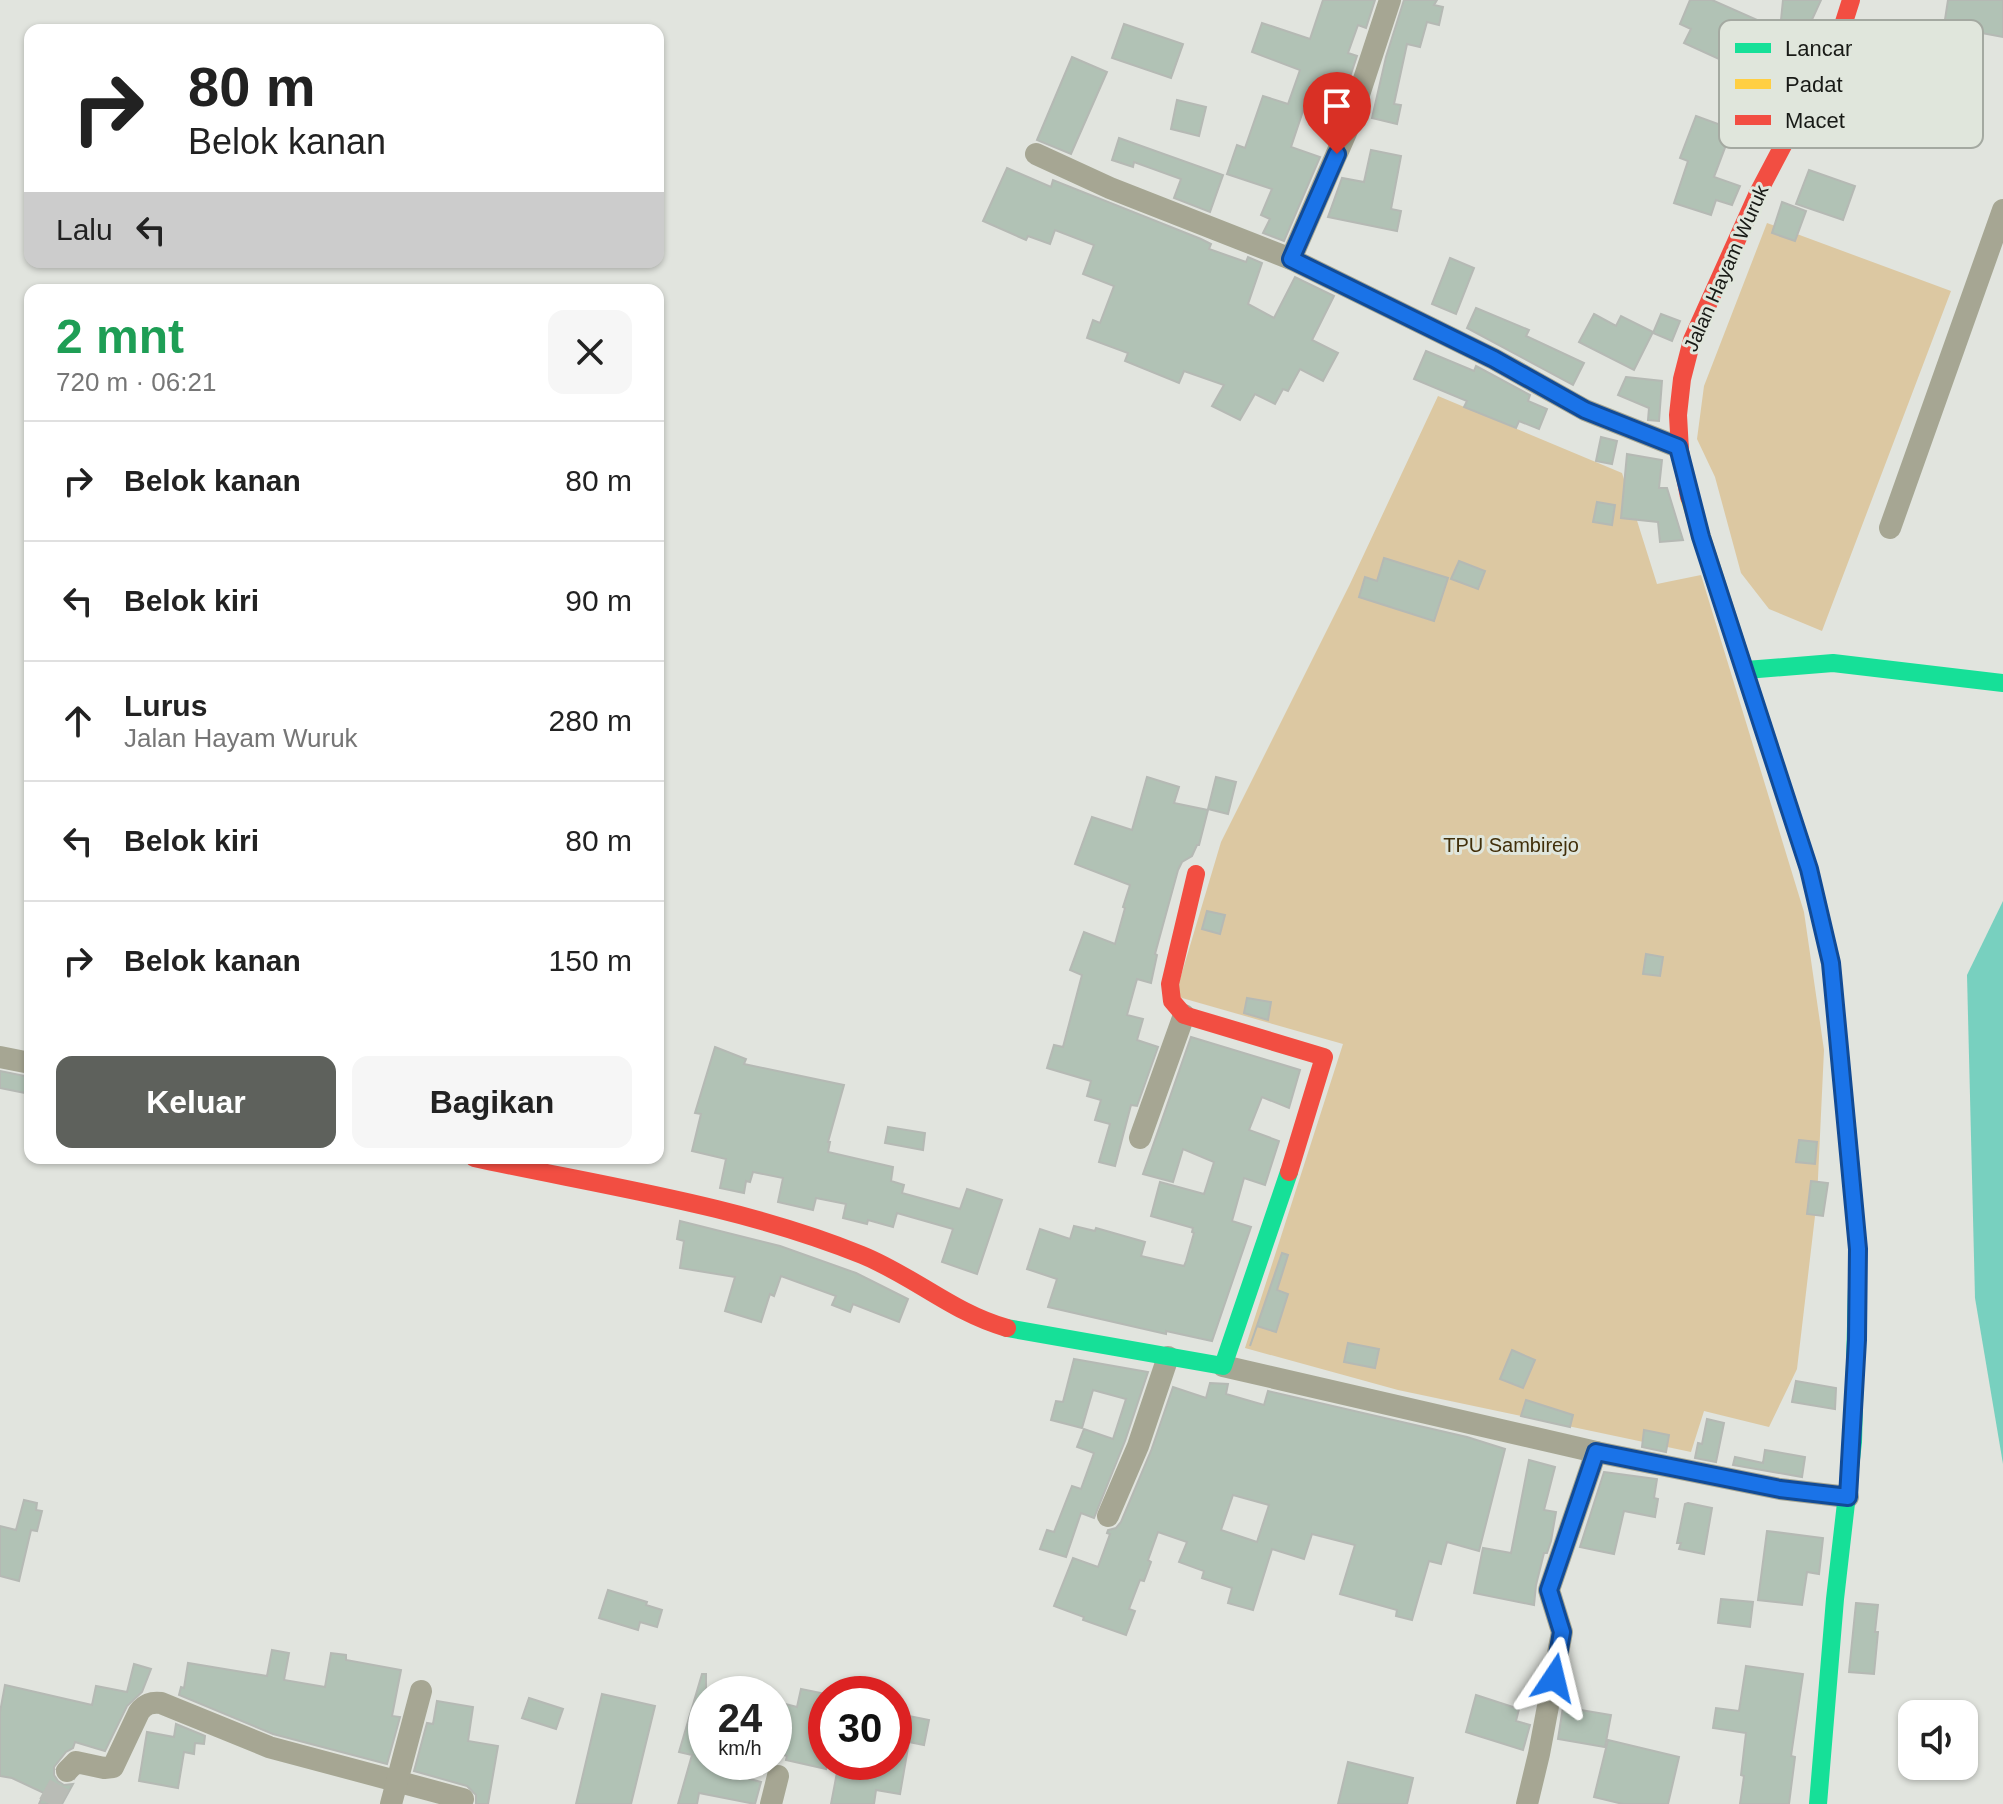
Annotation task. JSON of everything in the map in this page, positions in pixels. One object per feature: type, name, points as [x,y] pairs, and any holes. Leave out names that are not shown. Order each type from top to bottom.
[{"type":"main road","name":"Jalan Hayam Wuruk","points":[[1845,20],[1851,0]]},
{"type":"main road","name":"Jalan Hayam Wuruk","points":[[1782,148],[1758,193],[1692,340],[1684,364],[1676,416],[1678,447],[1701,537],[1809,869],[1831,963],[1858,1249],[1848,1497],[1835,1599],[1818,1804]]},
{"type":"main road","points":[[1746,670],[1833,663],[2003,683]]},
{"type":"main road","points":[[502,1164],[723,1211],[786,1228],[863,1255],[916,1281],[965,1314],[985,1322],[1223,1366],[1292,1164],[1324,1057],[1184,1015],[1173,1006],[1170,984],[1196,874]]},
{"type":"street","points":[[1291,259],[1348,128],[1390,0]]},
{"type":"street","points":[[1036,154],[1110,188],[1291,259],[1494,359],[1585,410],[1678,447]]},
{"type":"street","points":[[1890,528],[2003,210]]},
{"type":"street","points":[[1140,1138],[1184,1015]]},
{"type":"street","points":[[0,1057],[24,1062]]},
{"type":"street","points":[[1108,1516],[1138,1446],[1168,1357]]},
{"type":"street","points":[[1223,1366],[1596,1452],[1780,1489],[1848,1497]]},
{"type":"street","points":[[1527,1804],[1562,1632],[1549,1590],[1596,1452]]},
{"type":"street","points":[[393,1794],[421,1691]]},
{"type":"street","points":[[67,1771],[76,1762],[113,1767],[139,1712],[145,1705],[154,1702],[393,1794],[463,1799]]},
{"type":"street","points":[[771,1804],[777,1780]]},
{"type":"green space","points":[[1767,223],[1951,291],[1822,631],[1769,609],[1741,573],[1715,477],[1697,439],[1704,386]]},
{"type":"green space","name":"TPU Sambirejo","points":[[1438,396],[1622,473],[1657,584],[1701,575],[1804,912],[1824,1050],[1817,1199],[1797,1369],[1769,1427],[1704,1411],[1691,1452],[1398,1390],[1245,1348],[1343,1044],[1175,996],[1221,842],[1350,584]]},
{"type":"shaded area","points":[[2003,901],[2003,1464],[1975,1298],[1967,975]]},
{"type":"building","points":[[1323,0],[1375,0],[1366,28],[1358,25],[1348,53],[1357,56],[1338,113],[1306,102],[1291,147],[1320,157],[1284,241],[1263,233],[1270,219],[1261,215],[1272,189],[1227,174],[1237,145],[1245,148],[1263,96],[1288,104],[1300,70],[1252,52],[1262,23],[1310,39]]},
{"type":"building","points":[[1404,0],[1437,0],[1434,5],[1443,7],[1439,25],[1427,22],[1420,47],[1407,44],[1394,104],[1401,105],[1397,124],[1372,118],[1386,57]]},
{"type":"building","points":[[1690,0],[1712,0],[1757,20],[1719,20],[1719,59],[1684,43],[1691,29],[1680,24]]},
{"type":"building","points":[[1783,0],[1821,0],[1812,20],[1781,20]]},
{"type":"building","points":[[1948,0],[2003,0],[2003,37],[1983,33],[1983,20],[1945,20]]},
{"type":"building","points":[[1124,24],[1183,44],[1171,78],[1112,58]]},
{"type":"building","points":[[1072,57],[1107,72],[1071,154],[1037,140]]},
{"type":"building","points":[[1177,100],[1206,107],[1199,136],[1171,129]]},
{"type":"building","points":[[1696,116],[1719,124],[1719,148],[1725,148],[1714,177],[1740,186],[1732,205],[1716,200],[1711,215],[1674,203],[1688,161],[1680,158]]},
{"type":"building","points":[[1119,138],[1223,175],[1210,212],[1174,198],[1181,179],[1134,162],[1133,167],[1112,160]]},
{"type":"building","points":[[1371,150],[1401,156],[1391,209],[1401,211],[1397,231],[1328,217],[1342,178],[1364,182]]},
{"type":"building","points":[[1007,168],[1051,187],[1053,180],[1201,239],[1211,244],[1209,249],[1246,262],[1248,257],[1262,263],[1248,304],[1274,318],[1295,277],[1334,296],[1312,340],[1338,353],[1323,381],[1300,369],[1288,391],[1283,389],[1275,404],[1255,394],[1240,420],[1212,406],[1224,385],[1184,371],[1179,383],[1125,361],[1128,353],[1087,338],[1093,320],[1100,323],[1114,286],[1083,274],[1094,245],[1055,230],[1050,244],[1028,236],[1026,240],[983,221]]},
{"type":"building","points":[[1809,170],[1855,186],[1843,220],[1796,204]]},
{"type":"building","points":[[1782,202],[1806,211],[1795,241],[1772,233]]},
{"type":"building","points":[[1450,258],[1474,268],[1456,314],[1432,304]]},
{"type":"building","points":[[1476,308],[1529,330],[1526,336],[1584,363],[1573,385],[1467,328]]},
{"type":"building","points":[[1594,314],[1616,326],[1621,316],[1653,332],[1634,370],[1579,342]]},
{"type":"building","points":[[1661,314],[1680,321],[1672,341],[1653,333]]},
{"type":"building","points":[[1426,351],[1474,371],[1476,366],[1530,395],[1528,401],[1547,409],[1539,429],[1519,421],[1516,428],[1464,407],[1467,401],[1414,379]]},
{"type":"building","points":[[1626,377],[1662,381],[1659,421],[1648,420],[1649,408],[1618,395]]},
{"type":"building","points":[[1601,437],[1617,441],[1612,464],[1596,461]]},
{"type":"building","points":[[1627,454],[1662,460],[1659,488],[1667,488],[1683,540],[1660,542],[1658,522],[1621,518]]},
{"type":"building","points":[[1597,502],[1615,505],[1612,525],[1593,522]]},
{"type":"building","points":[[1384,558],[1448,578],[1434,621],[1359,597],[1365,577],[1377,581]]},
{"type":"building","points":[[1459,561],[1485,571],[1478,589],[1451,579]]},
{"type":"building","points":[[1147,777],[1179,787],[1174,803],[1208,810],[1199,845],[1178,870],[1155,954],[1151,983],[1137,979],[1127,1015],[1143,1019],[1137,1040],[1158,1047],[1137,1106],[1131,1105],[1115,1166],[1099,1162],[1110,1124],[1095,1120],[1101,1100],[1087,1096],[1091,1081],[1047,1068],[1054,1045],[1063,1047],[1082,975],[1070,970],[1084,932],[1115,944],[1130,885],[1075,864],[1092,817],[1132,830]]},
{"type":"building","points":[[1216,777],[1236,782],[1228,814],[1208,809]]},
{"type":"building","points":[[1207,911],[1225,915],[1220,934],[1202,929]]},
{"type":"building","points":[[1646,954],[1663,957],[1660,976],[1643,974]]},
{"type":"building","points":[[1247,998],[1271,1002],[1268,1020],[1244,1013]]},
{"type":"building","points":[[1191,1037],[1300,1070],[1289,1108],[1262,1097],[1249,1130],[1279,1141],[1265,1185],[1244,1178],[1232,1221],[1251,1227],[1212,1341],[1166,1331],[1166,1334],[1048,1307],[1057,1279],[1027,1269],[1040,1229],[1070,1239],[1074,1226],[1095,1231],[1096,1228],[1145,1242],[1141,1256],[1184,1266],[1193,1228],[1151,1216],[1160,1182],[1204,1194],[1214,1162],[1183,1149],[1173,1182],[1143,1174]]},
{"type":"building","points":[[715,1047],[746,1059],[744,1064],[844,1085],[828,1152],[893,1167],[891,1181],[904,1185],[902,1193],[960,1209],[967,1189],[1002,1200],[977,1274],[942,1262],[953,1229],[897,1213],[893,1227],[868,1220],[867,1224],[843,1218],[846,1204],[816,1198],[813,1210],[778,1202],[783,1178],[753,1172],[750,1182],[746,1181],[744,1193],[720,1188],[726,1159],[692,1151],[701,1114],[695,1113]]},
{"type":"building","points":[[0,1071],[24,1076],[24,1093],[0,1088]]},
{"type":"building","points":[[888,1127],[925,1133],[923,1150],[885,1143]]},
{"type":"building","points":[[1799,1140],[1817,1142],[1815,1164],[1796,1162]]},
{"type":"building","points":[[1811,1181],[1828,1183],[1823,1216],[1807,1214]]},
{"type":"building","points":[[680,1221],[780,1246],[856,1273],[908,1299],[899,1322],[853,1304],[850,1312],[832,1305],[836,1296],[781,1276],[774,1296],[770,1294],[761,1322],[725,1311],[735,1277],[680,1268],[684,1241],[677,1239]]},
{"type":"building","points":[[1282,1253],[1288,1255],[1277,1290],[1288,1294],[1276,1332],[1257,1326],[1250,1346]]},
{"type":"building","points":[[1348,1343],[1379,1349],[1375,1368],[1344,1362]]},
{"type":"building","points":[[1512,1350],[1535,1360],[1523,1388],[1500,1379]]},
{"type":"building","points":[[1074,1359],[1148,1372],[1094,1518],[1081,1513],[1066,1557],[1040,1549],[1047,1530],[1054,1532],[1072,1486],[1081,1489],[1094,1453],[1077,1447],[1084,1429],[1113,1439],[1126,1399],[1093,1390],[1082,1428],[1051,1420],[1056,1401],[1063,1402]]},
{"type":"building","points":[[1796,1381],[1836,1388],[1835,1409],[1792,1402]]},
{"type":"building","points":[[1210,1383],[1228,1384],[1226,1394],[1264,1405],[1268,1391],[1467,1437],[1505,1449],[1479,1551],[1447,1542],[1441,1564],[1429,1561],[1412,1620],[1396,1616],[1397,1610],[1340,1594],[1355,1545],[1312,1534],[1304,1559],[1272,1549],[1253,1610],[1228,1603],[1232,1588],[1202,1578],[1204,1571],[1179,1562],[1187,1542],[1158,1532],[1144,1581],[1140,1580],[1129,1609],[1135,1611],[1126,1635],[1054,1606],[1073,1558],[1098,1567],[1110,1534],[1108,1530],[1116,1528],[1121,1522],[1151,1451],[1173,1387],[1206,1398]],"holes":[[[1233,1495],[1269,1505],[1257,1542],[1221,1530]]]},
{"type":"building","points":[[1526,1400],[1573,1415],[1570,1427],[1521,1416]]},
{"type":"building","points":[[1707,1419],[1724,1423],[1716,1462],[1695,1458],[1698,1443],[1702,1444]]},
{"type":"building","points":[[1644,1430],[1669,1435],[1666,1452],[1642,1447]]},
{"type":"building","points":[[1765,1450],[1805,1457],[1802,1477],[1733,1465],[1735,1457],[1763,1463]]},
{"type":"building","points":[[1529,1460],[1555,1467],[1544,1510],[1556,1512],[1551,1541],[1547,1553],[1544,1553],[1536,1585],[1534,1605],[1474,1593],[1483,1548],[1511,1553]]},
{"type":"building","points":[[1604,1472],[1657,1479],[1655,1517],[1624,1511],[1614,1554],[1580,1547]]},
{"type":"building","points":[[24,1500],[37,1503],[36,1510],[42,1511],[37,1531],[31,1530],[19,1581],[0,1576],[0,1526],[16,1530]]},
{"type":"building","points":[[1685,1504],[1712,1508],[1704,1554],[1679,1549],[1681,1543],[1677,1543]]},
{"type":"building","points":[[1767,1531],[1823,1538],[1819,1574],[1807,1572],[1802,1605],[1758,1600]]},
{"type":"building","points":[[608,1590],[662,1610],[657,1627],[640,1622],[638,1630],[599,1618]]},
{"type":"building","points":[[1721,1599],[1753,1602],[1750,1627],[1718,1623]]},
{"type":"building","points":[[1856,1603],[1878,1605],[1874,1674],[1849,1672]]},
{"type":"building","points":[[272,1650],[289,1653],[284,1680],[325,1687],[331,1653],[346,1655],[346,1660],[401,1670],[392,1716],[400,1717],[387,1764],[273,1734],[179,1695],[181,1687],[184,1688],[188,1663],[267,1676]]},
{"type":"building","points":[[134,1664],[151,1669],[142,1692],[127,1706],[105,1751],[75,1742],[54,1767],[58,1781],[64,1785],[73,1784],[62,1804],[39,1804],[44,1793],[12,1778],[0,1776],[0,1712],[5,1685],[92,1705],[96,1686],[127,1692]]},
{"type":"building","points":[[1746,1666],[1803,1674],[1791,1756],[1795,1757],[1789,1804],[1740,1804],[1746,1733],[1713,1728],[1716,1708],[1739,1711]]},
{"type":"building","points":[[801,1689],[808,1690],[808,1765],[792,1761],[792,1706],[797,1707]]},
{"type":"building","points":[[602,1694],[655,1706],[631,1804],[576,1804]]},
{"type":"building","points":[[1476,1695],[1519,1709],[1516,1721],[1530,1725],[1523,1750],[1466,1732]]},
{"type":"building","points":[[529,1698],[563,1709],[556,1729],[522,1718]]},
{"type":"building","points":[[437,1701],[473,1707],[468,1741],[498,1746],[488,1804],[476,1804],[476,1795],[467,1786],[414,1771],[427,1723],[433,1724]]},
{"type":"building","points":[[1563,1707],[1611,1715],[1605,1747],[1558,1739]]},
{"type":"building","points":[[912,1717],[929,1720],[924,1745],[912,1743]]},
{"type":"building","points":[[688,1721],[688,1754],[679,1752]]},
{"type":"building","points":[[176,1724],[205,1736],[204,1744],[195,1743],[194,1754],[184,1752],[178,1788],[139,1781],[147,1732],[174,1737]]},
{"type":"building","points":[[1608,1740],[1679,1757],[1668,1804],[1623,1804],[1594,1797]]},
{"type":"building","points":[[1348,1762],[1413,1778],[1407,1804],[1338,1804]]},
{"type":"building","points":[[688,1769],[688,1780],[761,1782],[755,1804],[699,1793],[697,1804],[678,1804]]},
{"type":"building","points":[[836,1780],[902,1780],[900,1794],[876,1790],[874,1804],[831,1804]]},
{"type":"tunnel","points":[[49,1804],[67,1771]]},
{"type":"traffic: fast","points":[[1746,670],[1833,663],[2003,683]]},
{"type":"traffic: fast","points":[[1818,1804],[1835,1599],[1853,1442],[1858,1249],[1847,1127]]},
{"type":"traffic: fast","points":[[1007,1328],[1223,1366],[1289,1172]]},
{"type":"traffic: slow","points":[[1689,497],[1809,869],[1831,963],[1847,1127]]},
{"type":"traffic: jam","points":[[1845,20],[1851,0]]},
{"type":"traffic: jam","points":[[1689,497],[1680,451],[1678,415],[1682,379],[1692,340],[1758,193],[1782,148]]},
{"type":"traffic: jam","points":[[1196,874],[1170,984],[1172,1001],[1184,1015],[1324,1057],[1289,1172]]},
{"type":"traffic: jam","points":[[503,1164],[670,1198],[815,1238],[862,1255],[969,1313],[1007,1328]]},
{"type":"route","points":[[1337,154],[1291,259],[1494,359],[1585,410],[1678,447],[1701,537],[1809,869],[1831,963],[1858,1249],[1853,1442],[1848,1497],[1780,1489],[1596,1452],[1549,1590],[1562,1632],[1554,1678]]}]
